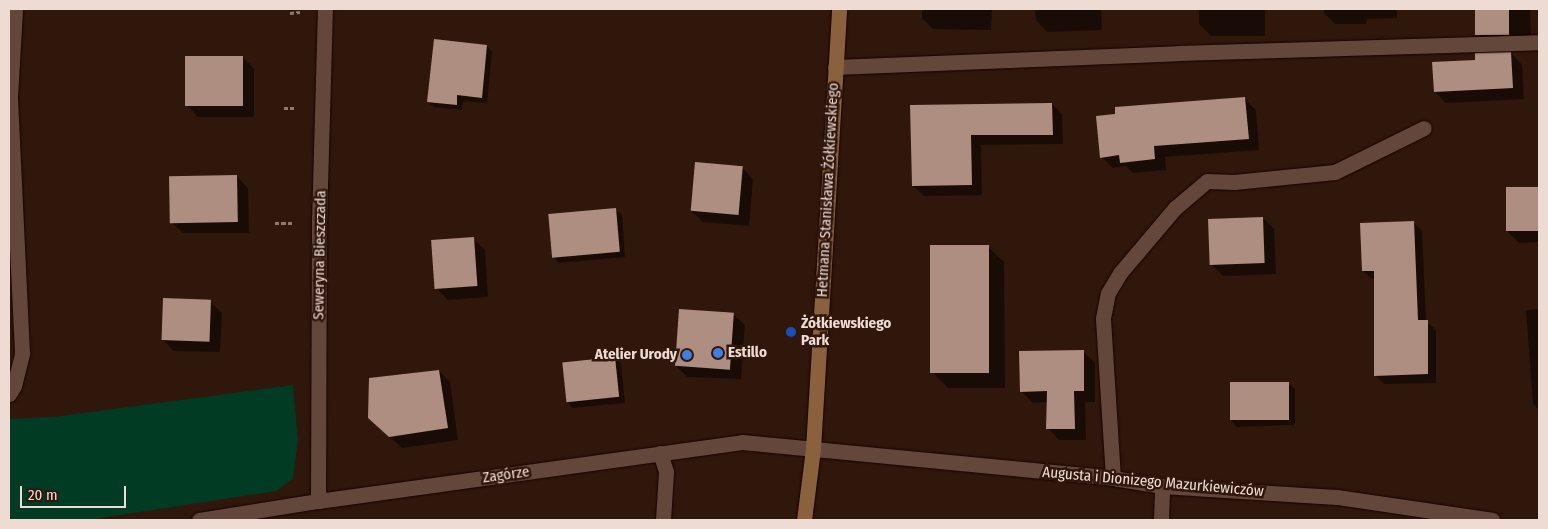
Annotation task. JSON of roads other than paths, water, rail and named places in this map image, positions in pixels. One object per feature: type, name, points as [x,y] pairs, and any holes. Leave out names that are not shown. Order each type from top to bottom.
[{"type":"street","points":[[9,394],[14,386],[22,353],[10,97],[15,9]]},
{"type":"street","name":"Seweryna Bieszczada","points":[[318,501],[319,222],[325,9]]},
{"type":"street","name":"Hetmana Stanisława Żółkiewskiego","points":[[804,520],[813,449],[839,9]]},
{"type":"street","points":[[835,67],[1178,53],[1539,42]]},
{"type":"street","points":[[1112,478],[1103,318],[1108,293],[1120,273],[1175,208],[1207,181],[1234,182],[1335,172],[1424,128]]},
{"type":"street","name":"Zagórze","points":[[199,520],[318,501],[742,442],[813,449]]},
{"type":"street","name":"Augusta i Dionizego Mazurkiewiczów","points":[[813,449],[1112,478],[1162,486],[1337,497],[1492,520]]},
{"type":"street","points":[[660,453],[666,472],[663,520]]},
{"type":"street","points":[[1161,520],[1162,486]]},
{"type":"place","name":"Żółkiewskiego Park","points":[[791,332]]},
{"type":"place","name":"Estillo","points":[[718,353]]},
{"type":"place","name":"Atelier Urody","points":[[687,355]]}]
